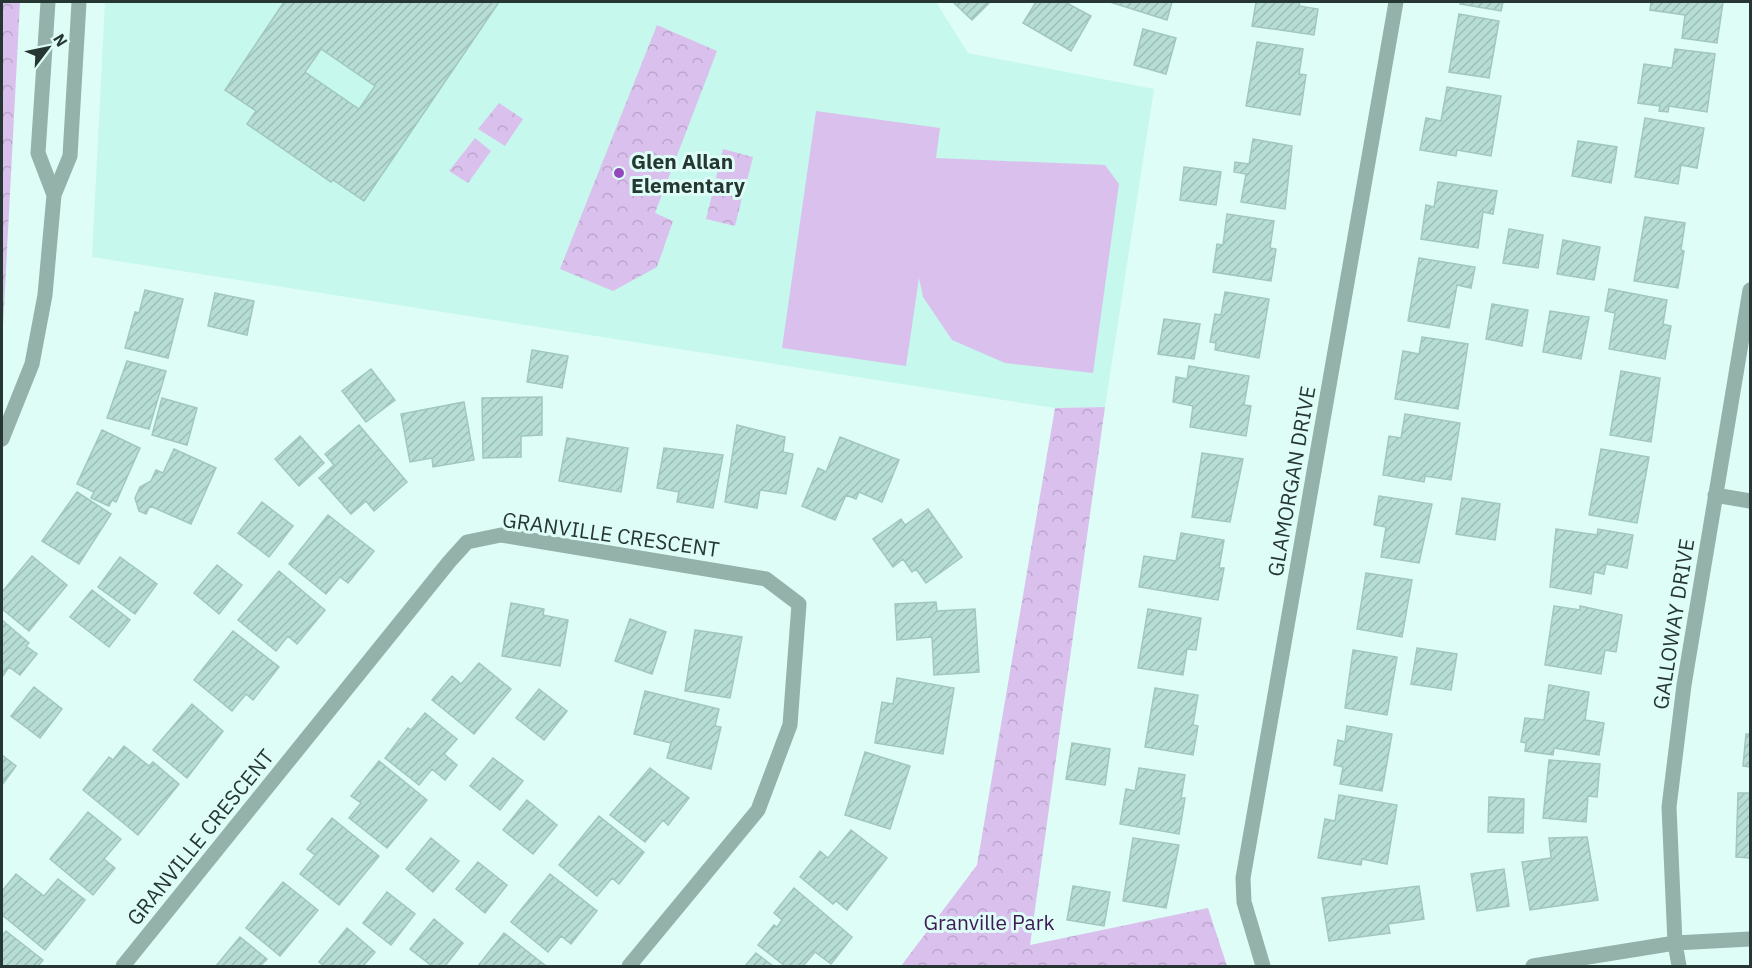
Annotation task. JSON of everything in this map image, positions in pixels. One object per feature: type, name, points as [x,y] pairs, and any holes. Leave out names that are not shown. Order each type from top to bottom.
[{"type":"street","points":[[48,2],[38,153],[54,195]]},
{"type":"street","points":[[2,439],[32,364],[45,295],[54,195],[70,156],[79,2]]},
{"type":"street","name":"GLAMORGAN DRIVE","points":[[1263,966],[1244,902],[1244,878],[1396,2]]},
{"type":"street","name":"GALLOWAY DRIVE","points":[[1679,966],[1675,943],[1669,807],[1684,685],[1750,290]]},
{"type":"street","points":[[1715,495],[1750,501]]},
{"type":"street","name":"GRANVILLE CRESCENT","points":[[123,966],[449,562],[467,542],[501,535],[766,579],[799,604],[790,725],[758,810],[628,966]]},
{"type":"street","points":[[1533,966],[1675,943],[1750,939]]},
{"type":"shaded area","name":"Glen Allan Elementary","points":[[105,2],[936,2],[968,53],[1154,89],[1105,407],[1055,408],[92,257]]},
{"type":"green space","points":[[2,2],[20,2],[3,327],[2,326]]},
{"type":"green space","points":[[657,25],[717,51],[655,213],[673,221],[657,267],[613,291],[560,269]]},
{"type":"green space","points":[[499,103],[523,119],[505,146],[478,129]]},
{"type":"green space","points":[[816,111],[940,128],[936,158],[1105,165],[1119,184],[1093,373],[1005,363],[952,340],[923,297],[919,278],[906,366],[782,348]]},
{"type":"green space","points":[[475,138],[491,151],[468,183],[449,171]]},
{"type":"green space","points":[[723,149],[753,157],[746,185],[716,178]]},
{"type":"green space","points":[[713,191],[742,198],[735,226],[706,219]]},
{"type":"green space","name":"Granville Park","points":[[1105,407],[1030,945],[1208,908],[1227,966],[901,966],[977,865],[1055,408]]},
{"type":"building","points":[[284,2],[499,2],[364,201],[333,180],[331,182],[247,124],[256,111],[225,90]],"holes":[[[321,49],[375,86],[359,109],[305,72]]]},
{"type":"building","points":[[953,2],[990,2],[972,20]]},
{"type":"building","points":[[1036,2],[1065,2],[1091,16],[1071,51],[1023,23]]},
{"type":"building","points":[[1110,2],[1172,2],[1167,20]]},
{"type":"building","points":[[1256,2],[1300,2],[1299,6],[1318,9],[1314,35],[1252,26]]},
{"type":"building","points":[[1461,2],[1503,2],[1501,11],[1460,4]]},
{"type":"building","points":[[1651,2],[1723,2],[1717,43],[1682,38],[1685,15],[1650,10]]},
{"type":"building","points":[[1459,14],[1499,21],[1489,78],[1449,72]]},
{"type":"building","points":[[1143,29],[1176,38],[1166,74],[1134,65]]},
{"type":"building","points":[[1257,42],[1303,49],[1299,74],[1306,75],[1300,115],[1246,106]]},
{"type":"building","points":[[1675,49],[1715,54],[1707,112],[1669,106],[1668,112],[1659,111],[1660,106],[1638,103],[1644,64],[1672,68]]},
{"type":"building","points":[[1447,87],[1501,96],[1491,156],[1457,150],[1456,156],[1420,150],[1426,118],[1441,121]]},
{"type":"building","points":[[1645,118],[1704,128],[1697,168],[1681,165],[1678,184],[1635,177]]},
{"type":"building","points":[[1253,139],[1292,146],[1285,209],[1241,202],[1246,174],[1234,172],[1235,162],[1249,164]]},
{"type":"building","points":[[1578,141],[1617,147],[1611,183],[1572,176]]},
{"type":"building","points":[[1184,167],[1221,172],[1216,205],[1180,200]]},
{"type":"building","points":[[1438,182],[1497,191],[1493,214],[1483,212],[1478,248],[1421,239],[1426,205],[1434,207]]},
{"type":"building","points":[[1227,214],[1274,221],[1270,248],[1276,249],[1271,281],[1213,272],[1217,244],[1223,245]]},
{"type":"building","points":[[1645,217],[1685,223],[1681,250],[1684,251],[1678,288],[1634,281]]},
{"type":"building","points":[[1509,229],[1543,235],[1538,268],[1503,263]]},
{"type":"building","points":[[1563,240],[1600,247],[1594,280],[1557,274]]},
{"type":"building","points":[[1419,258],[1475,267],[1471,288],[1457,285],[1449,328],[1408,321]]},
{"type":"building","points":[[1609,289],[1667,300],[1663,324],[1671,326],[1665,359],[1609,349],[1615,313],[1605,311]]},
{"type":"building","points":[[145,290],[183,299],[168,358],[125,348],[135,312],[139,313]]},
{"type":"building","points":[[1225,292],[1269,299],[1259,358],[1215,350],[1216,343],[1210,342],[1215,314],[1221,315]]},
{"type":"building","points":[[215,293],[254,301],[247,335],[208,326]]},
{"type":"building","points":[[1492,304],[1528,310],[1522,346],[1486,339]]},
{"type":"building","points":[[1550,311],[1589,317],[1581,359],[1543,352]]},
{"type":"building","points":[[1164,319],[1200,324],[1194,359],[1158,354]]},
{"type":"building","points":[[1422,337],[1468,344],[1458,409],[1395,399],[1403,351],[1419,354]]},
{"type":"building","points":[[532,350],[568,356],[562,388],[527,382]]},
{"type":"building","points":[[127,361],[166,371],[149,429],[107,418]]},
{"type":"building","points":[[1189,366],[1249,376],[1244,405],[1251,406],[1246,436],[1190,427],[1193,406],[1173,402],[1176,377],[1187,379]]},
{"type":"building","points":[[371,369],[395,400],[366,422],[342,391]]},
{"type":"building","points":[[1621,371],[1660,378],[1651,442],[1610,435]]},
{"type":"building","points":[[542,397],[542,435],[521,436],[521,457],[483,458],[482,398]]},
{"type":"building","points":[[162,398],[197,408],[187,445],[152,435]]},
{"type":"building","points":[[464,402],[474,460],[433,467],[432,458],[410,462],[401,414]]},
{"type":"building","points":[[1405,414],[1460,423],[1451,480],[1425,476],[1424,482],[1383,475],[1389,436],[1401,438]]},
{"type":"building","points":[[359,425],[407,482],[374,511],[366,501],[351,514],[319,478],[334,465],[325,454]]},
{"type":"building","points":[[737,425],[785,437],[783,452],[793,454],[786,494],[760,490],[757,508],[725,502]]},
{"type":"building","points":[[102,430],[140,448],[116,502],[112,500],[109,506],[91,498],[94,492],[77,484]]},
{"type":"building","points":[[300,436],[324,463],[299,486],[275,459]]},
{"type":"building","points":[[840,437],[899,460],[882,502],[859,492],[856,499],[846,495],[835,520],[802,506],[818,468],[826,472]]},
{"type":"building","points":[[567,438],[628,448],[621,492],[559,481]]},
{"type":"building","points":[[664,448],[723,455],[713,508],[677,502],[679,492],[657,488]]},
{"type":"building","points":[[174,449],[216,468],[191,524],[150,506],[146,514],[139,511],[135,498],[140,487],[151,481],[156,470],[163,473]]},
{"type":"building","points":[[1601,449],[1649,457],[1637,523],[1589,515]]},
{"type":"building","points":[[1202,453],[1243,459],[1230,522],[1192,517]]},
{"type":"building","points":[[77,492],[111,514],[79,564],[42,541]]},
{"type":"building","points":[[1379,496],[1432,504],[1419,563],[1381,557],[1386,527],[1374,525]]},
{"type":"building","points":[[1462,498],[1500,504],[1495,540],[1456,534]]},
{"type":"building","points":[[262,502],[293,526],[269,557],[238,533]]},
{"type":"building","points":[[928,509],[962,557],[926,583],[916,569],[912,572],[903,559],[893,567],[873,539],[901,519],[905,525]]},
{"type":"building","points":[[328,515],[374,551],[348,583],[340,577],[326,594],[289,564]]},
{"type":"building","points":[[1556,529],[1597,535],[1598,529],[1633,535],[1627,568],[1606,564],[1604,574],[1594,572],[1591,594],[1550,587]]},
{"type":"building","points":[[1181,533],[1224,540],[1219,568],[1224,568],[1218,600],[1139,587],[1144,556],[1176,561]]},
{"type":"building","points":[[32,556],[67,585],[29,631],[2,609],[2,592]]},
{"type":"building","points":[[120,557],[157,584],[135,614],[98,587]]},
{"type":"building","points":[[217,565],[242,585],[219,614],[194,593]]},
{"type":"building","points":[[279,571],[325,610],[297,644],[288,636],[276,651],[238,620]]},
{"type":"building","points":[[1366,573],[1412,580],[1402,637],[1357,629]]},
{"type":"building","points":[[92,590],[130,620],[109,647],[70,617]]},
{"type":"building","points":[[936,602],[937,611],[975,609],[979,672],[934,675],[932,637],[897,640],[895,604]]},
{"type":"building","points":[[511,603],[544,609],[543,615],[568,620],[560,666],[502,656]]},
{"type":"building","points":[[1554,606],[1580,610],[1580,606],[1622,615],[1616,652],[1605,650],[1601,674],[1545,665]]},
{"type":"building","points":[[1148,609],[1201,618],[1196,650],[1187,649],[1183,675],[1138,668]]},
{"type":"building","points":[[630,619],[666,632],[652,674],[615,661]]},
{"type":"building","points":[[2,620],[29,643],[26,646],[37,654],[20,675],[9,667],[2,677]]},
{"type":"building","points":[[695,630],[742,637],[730,698],[685,691]]},
{"type":"building","points":[[233,631],[279,667],[253,700],[246,694],[232,711],[194,680]]},
{"type":"building","points":[[1417,648],[1457,654],[1451,690],[1411,684]]},
{"type":"building","points":[[1353,650],[1397,657],[1387,715],[1345,708]]},
{"type":"building","points":[[479,663],[511,689],[474,734],[432,700],[452,676],[461,684]]},
{"type":"building","points":[[897,678],[954,688],[943,754],[875,743],[882,702],[893,704]]},
{"type":"building","points":[[1549,685],[1589,692],[1585,720],[1604,723],[1599,755],[1554,748],[1553,755],[1525,751],[1526,743],[1521,742],[1525,718],[1544,720]]},
{"type":"building","points":[[34,687],[62,709],[40,738],[11,716]]},
{"type":"building","points":[[1155,688],[1198,695],[1193,725],[1198,726],[1193,755],[1145,747]]},
{"type":"building","points":[[539,689],[567,711],[544,740],[516,718]]},
{"type":"building","points":[[645,691],[719,709],[715,726],[721,727],[711,769],[667,758],[671,743],[634,734]]},
{"type":"building","points":[[192,704],[223,731],[187,778],[153,750]]},
{"type":"building","points":[[425,713],[457,739],[444,754],[457,765],[445,780],[432,769],[419,785],[385,758],[408,728],[411,730]]},
{"type":"building","points":[[1347,726],[1392,734],[1382,791],[1340,784],[1343,767],[1334,765],[1338,740],[1345,742]]},
{"type":"building","points":[[1746,734],[1750,734],[1750,767],[1743,766]]},
{"type":"building","points":[[1072,743],[1110,749],[1105,785],[1066,779]]},
{"type":"building","points":[[124,746],[149,766],[153,762],[179,784],[138,835],[83,790],[109,757],[113,760]]},
{"type":"building","points":[[865,752],[910,766],[890,829],[845,815]]},
{"type":"building","points":[[2,755],[16,766],[2,785]]},
{"type":"building","points":[[493,758],[523,781],[500,810],[470,786]]},
{"type":"building","points":[[1549,760],[1600,764],[1597,797],[1588,796],[1586,822],[1543,818]]},
{"type":"building","points":[[379,761],[427,800],[387,848],[349,818],[361,803],[351,796]]},
{"type":"building","points":[[650,768],[689,798],[668,825],[663,820],[645,842],[610,815]]},
{"type":"building","points":[[1139,768],[1185,775],[1181,798],[1185,798],[1179,834],[1120,824],[1126,789],[1135,791]]},
{"type":"building","points":[[1738,793],[1750,793],[1750,858],[1736,857]]},
{"type":"building","points":[[1339,795],[1397,805],[1387,864],[1362,859],[1361,865],[1318,858],[1325,819],[1335,821]]},
{"type":"building","points":[[1489,797],[1524,799],[1523,833],[1488,832]]},
{"type":"building","points":[[527,800],[557,825],[533,854],[503,830]]},
{"type":"building","points":[[88,812],[121,839],[104,859],[115,868],[93,895],[50,859]]},
{"type":"building","points":[[599,816],[644,852],[619,884],[612,878],[597,896],[559,865]]},
{"type":"building","points":[[332,818],[379,856],[339,905],[300,874],[315,855],[307,849]]},
{"type":"building","points":[[851,830],[887,858],[847,910],[836,901],[833,904],[800,877],[820,851],[828,858]]},
{"type":"building","points":[[1587,837],[1598,900],[1530,910],[1522,862],[1551,858],[1549,838]]},
{"type":"building","points":[[431,838],[459,861],[433,892],[406,869]]},
{"type":"building","points":[[1133,838],[1179,845],[1166,908],[1123,901]]},
{"type":"building","points":[[478,862],[507,885],[485,913],[456,889]]},
{"type":"building","points":[[1504,869],[1509,906],[1477,911],[1471,874]]},
{"type":"building","points":[[16,874],[44,896],[58,879],[85,900],[45,950],[2,915],[2,891]]},
{"type":"building","points":[[550,874],[597,911],[571,944],[561,936],[548,952],[511,922]]},
{"type":"building","points":[[283,882],[318,910],[280,956],[246,928]]},
{"type":"building","points":[[1073,886],[1110,892],[1104,926],[1067,920]]},
{"type":"building","points":[[1419,886],[1424,919],[1388,924],[1390,933],[1329,941],[1322,898]]},
{"type":"building","points":[[794,888],[852,937],[831,964],[815,952],[803,966],[785,966],[758,945],[774,925],[777,927],[782,920],[774,913]]},
{"type":"building","points":[[387,892],[415,914],[391,945],[363,923]]},
{"type":"building","points":[[434,919],[463,943],[445,966],[432,966],[410,949]]},
{"type":"building","points":[[347,928],[375,952],[363,966],[324,966],[319,962]]},
{"type":"building","points":[[6,931],[43,960],[38,966],[2,966],[2,936]]},
{"type":"building","points":[[504,933],[546,966],[478,966]]},
{"type":"building","points":[[240,937],[267,959],[260,966],[216,966]]},
{"type":"building","points":[[756,953],[773,966],[745,966]]},
{"type":"place","name":"Glen Allan Elementary","points":[[619,173]]}]
